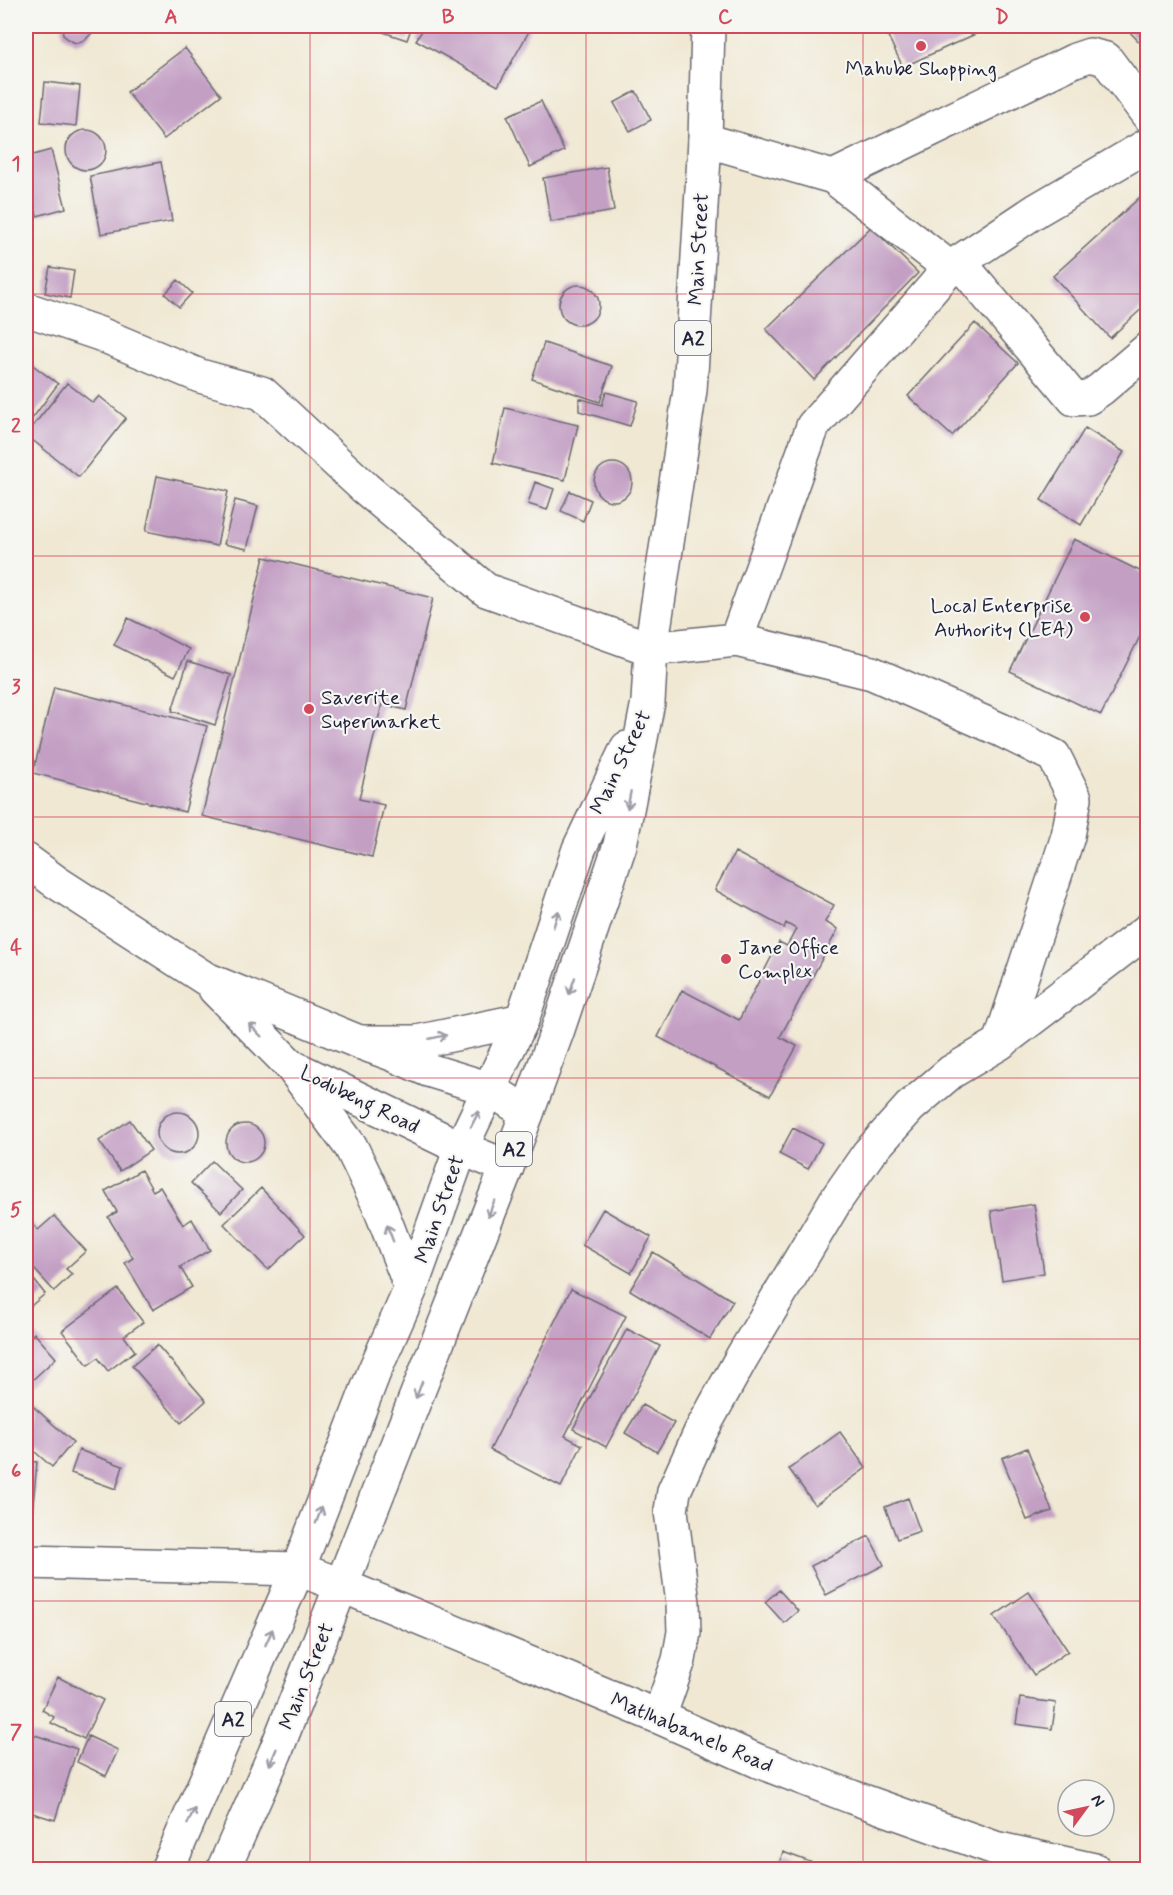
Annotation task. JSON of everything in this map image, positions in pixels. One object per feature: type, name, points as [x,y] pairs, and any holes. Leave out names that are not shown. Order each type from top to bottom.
[{"type":"main road","name":"Main Street","points":[[651,649],[690,390],[705,140],[708,26]]},
{"type":"main road","points":[[833,177],[1075,60],[1090,55],[1106,59],[1148,115]]},
{"type":"main road","points":[[705,140],[833,177],[950,268],[966,270],[1074,399],[1088,398],[1148,349]]},
{"type":"main road","points":[[736,640],[813,426],[950,268],[1037,210],[1148,145]]},
{"type":"main road","points":[[26,309],[100,334],[200,376],[262,393],[365,488],[486,590],[651,649],[736,640],[872,672],[1054,756],[1075,798],[1068,836],[1000,1043]]},
{"type":"main road","name":"A2","points":[[648,702],[651,649]]},
{"type":"main road","name":"Main Street","points":[[167,1869],[298,1569],[374,1372],[411,1288],[461,1148],[522,1020],[579,849],[648,702]]},
{"type":"main road","name":"Main Street","points":[[223,1869],[275,1753],[342,1586],[507,1167],[557,1032],[620,845],[648,702]]},
{"type":"main road","name":"Lodubeng Road","points":[[26,860],[56,882],[206,979],[428,1070],[490,1089],[527,1113]]},
{"type":"main road","points":[[659,1717],[679,1660],[684,1632],[683,1603],[671,1511],[674,1491],[701,1431],[742,1357],[836,1200],[868,1154],[910,1107],[951,1072],[1000,1043],[1148,930]]},
{"type":"main road","name":"Lodubeng Road","points":[[206,979],[291,1066],[461,1148],[507,1167]]},
{"type":"main road","points":[[359,1042],[417,1042],[522,1020]]},
{"type":"main road","points":[[291,1066],[351,1147],[379,1205],[411,1288]]},
{"type":"main road","name":"Matlhabanelo Road","points":[[26,1562],[298,1569],[659,1717],[758,1761],[852,1797],[992,1858],[1095,1869]]},
{"type":"building","points":[[62,26],[92,26],[92,33],[85,40],[76,43],[63,35]]},
{"type":"building","points":[[365,26],[412,26],[407,40]]},
{"type":"building","points":[[425,26],[532,26],[498,86],[416,40]]},
{"type":"building","name":"Mahube Shopping","points":[[883,26],[993,26],[903,67]]},
{"type":"building","points":[[1124,26],[1148,26],[1148,51]]},
{"type":"building","points":[[185,48],[221,95],[164,139],[127,92]]},
{"type":"building","points":[[45,82],[80,86],[76,126],[41,122]]},
{"type":"building","points":[[636,91],[651,120],[630,131],[614,103]]},
{"type":"building","points":[[541,101],[564,151],[530,167],[507,116]]},
{"type":"building","points":[[86,130],[100,136],[106,150],[100,164],[86,170],[72,164],[66,150],[72,136]]},
{"type":"building","points":[[51,150],[66,208],[37,216],[26,175],[26,157]]},
{"type":"building","points":[[161,162],[172,221],[101,234],[90,176]]},
{"type":"building","points":[[607,167],[614,211],[551,222],[543,178]]},
{"type":"building","points":[[1148,190],[1148,303],[1110,338],[1053,276]]},
{"type":"building","points":[[871,227],[918,273],[814,380],[766,329]]},
{"type":"building","points":[[50,267],[74,271],[70,298],[45,293]]},
{"type":"building","points":[[178,280],[192,293],[179,307],[165,294]]},
{"type":"building","points":[[579,285],[593,291],[599,305],[593,319],[579,325],[565,319],[559,305],[565,291]]},
{"type":"building","points":[[975,323],[1018,363],[952,436],[908,396]]},
{"type":"building","points":[[544,343],[612,366],[600,402],[532,379]]},
{"type":"building","points":[[26,360],[58,384],[26,427]]},
{"type":"building","points":[[67,383],[93,403],[99,396],[126,418],[79,477],[26,435]]},
{"type":"building","points":[[606,392],[638,401],[630,426],[579,411],[579,398],[602,405]]},
{"type":"building","points":[[505,408],[578,425],[565,480],[493,463]]},
{"type":"building","points":[[1085,428],[1124,452],[1081,525],[1041,500]]},
{"type":"building","points":[[613,463],[626,469],[632,482],[626,495],[613,501],[600,495],[594,482],[600,469]]},
{"type":"building","points":[[157,476],[228,491],[217,546],[146,531]]},
{"type":"building","points":[[535,482],[554,489],[547,510],[528,504]]},
{"type":"building","points":[[570,491],[591,500],[583,521],[561,511]]},
{"type":"building","points":[[235,500],[258,506],[247,549],[224,544]]},
{"type":"building","points":[[1074,539],[1148,575],[1148,620],[1101,715],[1010,671]]},
{"type":"building","points":[[264,557],[433,598],[406,710],[382,704],[359,799],[384,805],[372,857],[202,816]]},
{"type":"building","points":[[128,618],[189,649],[175,676],[114,645]]},
{"type":"building","points":[[188,661],[231,675],[215,725],[172,711]]},
{"type":"building","points":[[54,687],[207,726],[185,812],[33,773]]},
{"type":"building","points":[[735,852],[834,905],[825,922],[838,929],[780,1037],[797,1046],[770,1096],[658,1037],[682,990],[739,1020],[779,942],[787,946],[796,929],[786,923],[784,928],[715,890]]},
{"type":"building","points":[[178,1112],[193,1118],[199,1133],[193,1148],[178,1154],[163,1148],[157,1133],[163,1118]]},
{"type":"building","points":[[130,1120],[151,1150],[120,1171],[99,1141]]},
{"type":"building","points":[[245,1124],[259,1129],[264,1143],[259,1157],[245,1162],[231,1157],[226,1143],[231,1129]]},
{"type":"building","points":[[793,1128],[822,1143],[808,1169],[779,1154]]},
{"type":"building","points":[[212,1161],[242,1190],[221,1212],[191,1183]]},
{"type":"building","points":[[141,1170],[153,1191],[160,1187],[183,1225],[192,1219],[210,1250],[180,1267],[192,1287],[153,1310],[125,1263],[133,1258],[108,1217],[117,1212],[105,1191]]},
{"type":"building","points":[[261,1188],[305,1235],[268,1270],[224,1224]]},
{"type":"building","points":[[1034,1204],[1044,1273],[1002,1280],[991,1211]]},
{"type":"building","points":[[603,1209],[651,1237],[631,1273],[582,1245]]},
{"type":"building","points":[[54,1216],[86,1251],[66,1269],[72,1274],[54,1291],[26,1260],[26,1223],[29,1220],[38,1230]]},
{"type":"building","points":[[653,1252],[733,1301],[710,1339],[630,1290]]},
{"type":"building","points":[[31,1276],[45,1294],[26,1310],[26,1280]]},
{"type":"building","points":[[118,1289],[143,1322],[124,1336],[135,1351],[108,1371],[98,1358],[88,1365],[62,1331]]},
{"type":"building","points":[[571,1289],[626,1316],[565,1436],[582,1445],[561,1487],[490,1450]]},
{"type":"building","points":[[627,1329],[660,1346],[606,1447],[573,1429]]},
{"type":"building","points":[[34,1333],[56,1358],[26,1386],[26,1341]]},
{"type":"building","points":[[157,1345],[206,1401],[181,1423],[132,1366]]},
{"type":"building","points":[[26,1400],[73,1442],[52,1467],[26,1444]]},
{"type":"building","points":[[642,1405],[674,1423],[657,1452],[625,1433]]},
{"type":"building","points":[[840,1432],[866,1468],[815,1505],[789,1469]]},
{"type":"building","points":[[1027,1448],[1052,1511],[1027,1520],[1002,1458]]},
{"type":"building","points":[[79,1450],[123,1466],[116,1489],[71,1473]]},
{"type":"building","points":[[26,1461],[37,1462],[31,1528],[26,1528]]},
{"type":"building","points":[[908,1498],[920,1531],[897,1539],[885,1507]]},
{"type":"building","points":[[869,1536],[884,1565],[826,1595],[811,1566]]},
{"type":"building","points":[[779,1590],[798,1611],[784,1623],[765,1602]]},
{"type":"building","points":[[1029,1592],[1068,1651],[1034,1675],[994,1616]]},
{"type":"building","points":[[58,1677],[103,1700],[84,1739],[51,1723],[54,1717],[42,1710]]},
{"type":"building","points":[[1020,1698],[1056,1703],[1052,1729],[1016,1724]]},
{"type":"building","points":[[26,1732],[77,1749],[55,1820],[26,1811]]},
{"type":"building","points":[[88,1736],[118,1750],[106,1776],[77,1762]]},
{"type":"building","points":[[783,1852],[829,1869],[829,1870],[777,1870]]},
{"type":"place","name":"Mahube Shopping","points":[[921,46]]},
{"type":"place","name":"Local Enterprise Authority (LEA)","points":[[1085,617]]},
{"type":"place","name":"Saverite Supermarket","points":[[309,709]]},
{"type":"place","name":"Jane Office Complex","points":[[726,959]]}]
